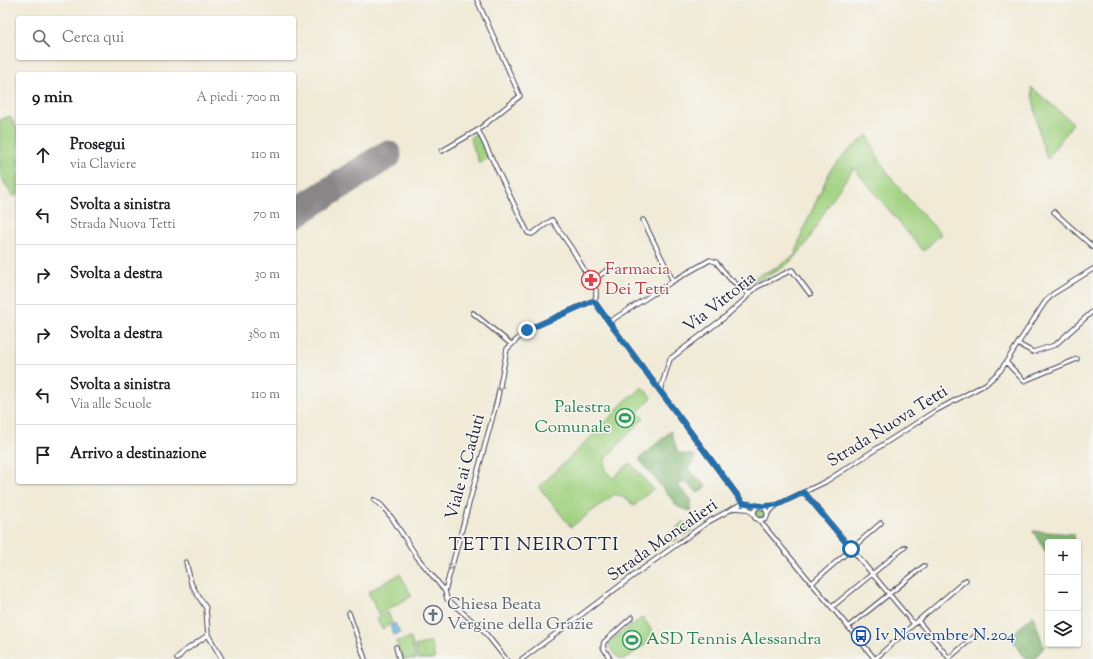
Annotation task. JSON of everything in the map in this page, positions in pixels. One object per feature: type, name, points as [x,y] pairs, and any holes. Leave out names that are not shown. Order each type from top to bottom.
[{"type":"street","points":[[442,151],[478,130],[520,96],[477,0]]},
{"type":"street","points":[[478,130],[528,233],[532,234],[552,220],[572,248],[596,290],[594,301]]},
{"type":"street","points":[[1054,212],[1093,247]]},
{"type":"street","points":[[643,220],[673,281]]},
{"type":"street","points":[[609,322],[673,281],[710,260],[716,262],[730,279],[748,294]]},
{"type":"street","points":[[591,282],[608,269]]},
{"type":"street","name":"Strada Nuova Tetti","points":[[763,506],[777,505],[825,482],[935,411],[986,384],[1000,371],[1045,302],[1053,294],[1093,269]]},
{"type":"street","name":"Via Vittoria","points":[[660,391],[670,359],[725,316],[757,287],[792,270],[810,294]]},
{"type":"street","points":[[594,301],[743,503],[760,520],[875,659],[966,580]]},
{"type":"street","points":[[473,313],[511,344],[527,330],[594,301]]},
{"type":"street","points":[[1018,344],[1033,352],[1054,345],[1093,311]]},
{"type":"street","name":"Viale ai Caduti","points":[[444,591],[497,401],[506,349],[511,344]]},
{"type":"street","points":[[1006,362],[1024,381],[1077,359]]},
{"type":"street","points":[[804,492],[914,624]]},
{"type":"street","points":[[374,500],[382,506],[392,518],[417,557],[444,591],[447,599],[483,630],[506,659]]},
{"type":"street","points":[[743,503],[763,506],[766,510],[768,531]]},
{"type":"street","name":"Strada Moncalieri","points":[[522,659],[640,570],[708,522],[743,503]]},
{"type":"street","name":"Strada Nuova Tetti","points":[[767,516],[777,505]]},
{"type":"street","points":[[754,515],[754,509],[758,506]]},
{"type":"street","points":[[732,509],[748,509]]},
{"type":"street","points":[[760,520],[764,520],[767,516]]},
{"type":"street","points":[[812,583],[881,523]]},
{"type":"street","points":[[832,607],[905,547]]},
{"type":"street","points":[[186,562],[191,583],[206,608],[208,635],[222,659]]},
{"type":"street","points":[[848,627],[924,566]]},
{"type":"street","points":[[349,613],[365,659]]},
{"type":"street","points":[[610,659],[603,647],[604,642],[632,617]]},
{"type":"street","points":[[918,621],[949,658],[976,636]]},
{"type":"street","points":[[176,659],[208,635]]},
{"type":"street","points":[[396,647],[399,659]]},
{"type":"green space","points":[[1031,87],[1073,123],[1047,159],[1040,137]]},
{"type":"green space","points":[[10,116],[16,127],[16,195],[13,197],[0,175],[0,120]]},
{"type":"green space","points":[[477,133],[489,158],[479,163],[470,138]]},
{"type":"green space","points":[[868,135],[881,163],[890,176],[909,200],[941,234],[923,251],[854,168],[831,201],[804,247],[797,255],[779,270],[757,280],[746,281],[779,266],[795,255],[802,232],[831,169],[847,152]]},
{"type":"green space","points":[[642,387],[652,398],[638,412],[644,418],[605,459],[605,470],[613,478],[630,463],[653,489],[634,506],[627,499],[615,494],[571,527],[539,487],[594,434],[631,395],[633,396]]},
{"type":"green space","points":[[671,431],[678,453],[696,456],[688,469],[706,486],[698,493],[685,481],[678,486],[691,499],[691,511],[678,507],[639,459]]},
{"type":"green space","points":[[759,509],[763,509],[765,510],[765,518],[759,519],[756,516],[756,512]]},
{"type":"green space","points":[[683,521],[692,530],[685,535],[682,535],[676,528]]},
{"type":"green space","points":[[672,531],[679,538],[674,542],[667,535]]},
{"type":"green space","points":[[1033,531],[1074,534],[1075,539],[1045,539],[1045,551]]},
{"type":"green space","points":[[400,574],[412,596],[379,614],[368,592]]},
{"type":"green space","points":[[388,612],[392,623],[382,629],[376,618]]},
{"type":"green space","points":[[1033,615],[1044,647],[1034,659],[1026,659],[1010,637]]},
{"type":"green space","name":"ASD Tennis Alessandra","points":[[643,617],[656,637],[625,659],[619,659],[607,643]]},
{"type":"green space","points":[[411,638],[416,659],[401,659],[396,641]]},
{"type":"green space","points":[[431,642],[435,659],[418,659],[415,646]]},
{"type":"water","points":[[395,623],[400,633],[394,635],[390,626]]},
{"type":"runway","points":[[296,213],[387,155]]},
{"type":"place","name":"Farmacia Dei Tetti","points":[[591,280]]},
{"type":"place","name":"Palestra Comunale","points":[[625,418]]},
{"type":"place","name":"Chiesa Beata Vergine della Grazie","points":[[433,615]]},
{"type":"place","name":"Iv Novembre N.204","points":[[861,636]]},
{"type":"place","name":"ASD Tennis Alessandra","points":[[632,640]]},
{"type":"district","name":"TETTI NEIROTTI","points":[[534,545]]},
{"type":"route","points":[[527,330],[594,301],[743,503],[763,506],[777,505],[804,492],[851,549]]}]
